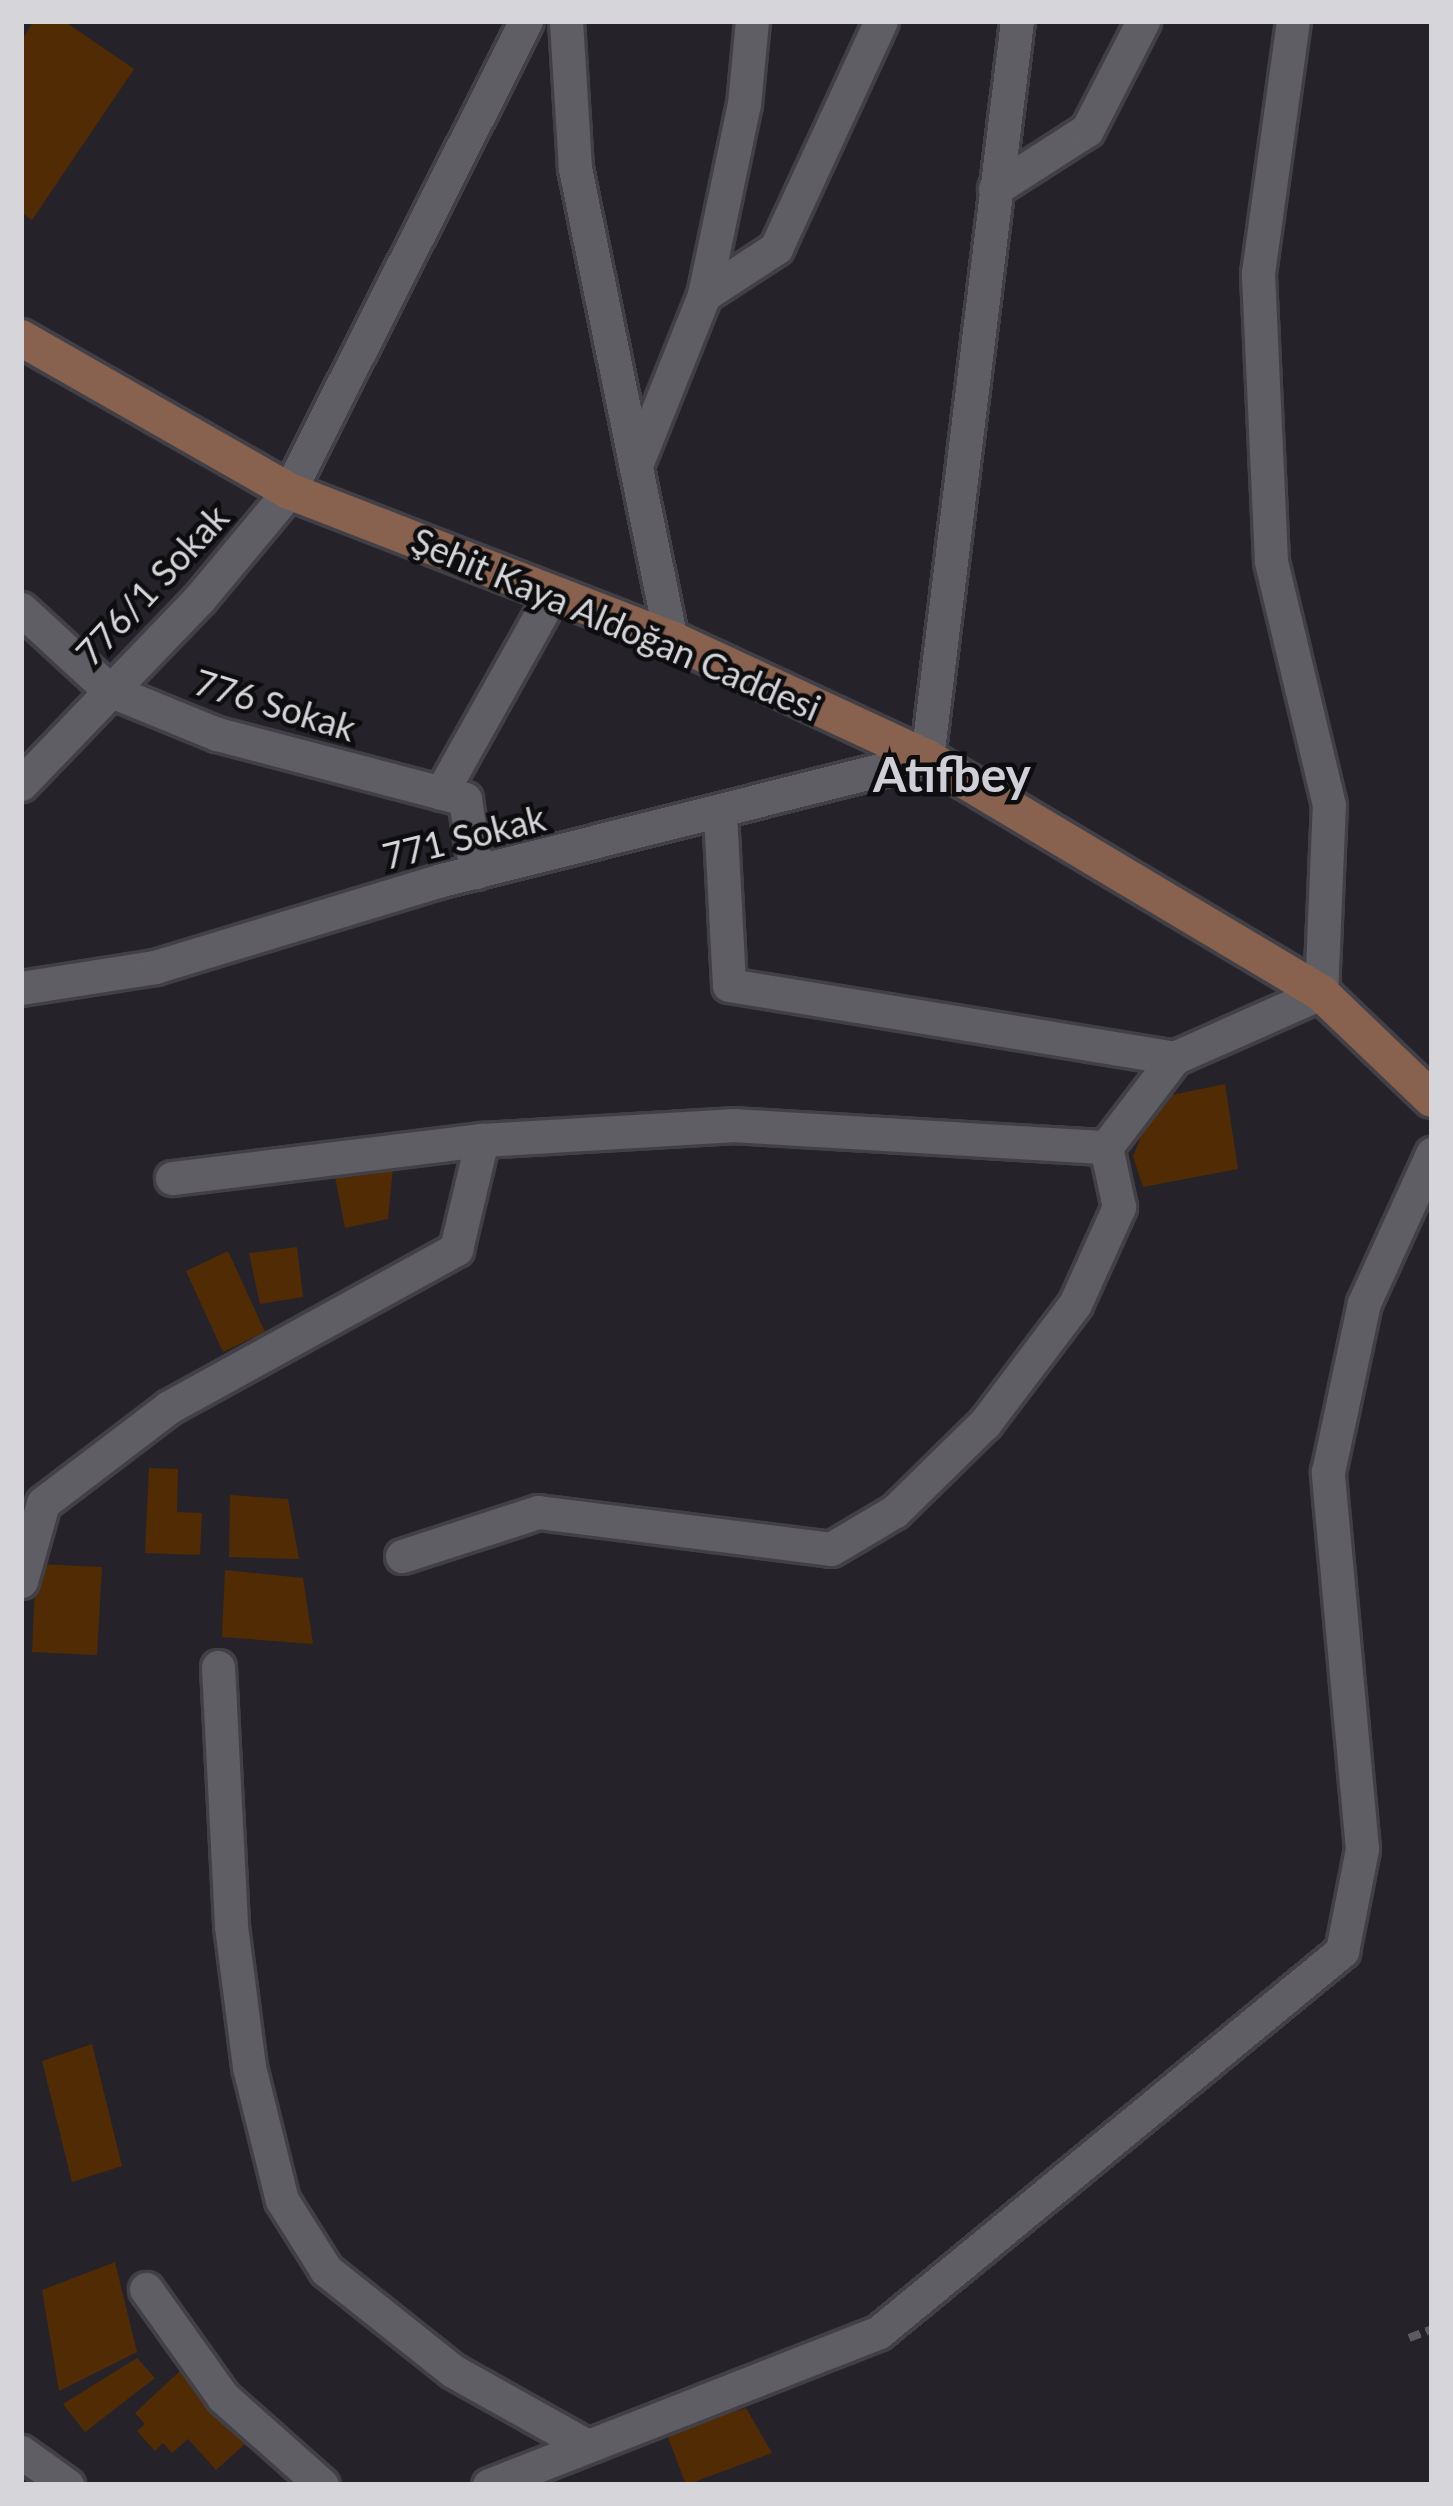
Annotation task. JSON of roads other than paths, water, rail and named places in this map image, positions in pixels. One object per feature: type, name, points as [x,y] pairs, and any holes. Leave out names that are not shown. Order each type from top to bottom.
[{"type":"street","name":"776/1 Sokak","points":[[21,784],[289,491],[526,21]]},
{"type":"street","points":[[566,21],[574,167],[671,639]]},
{"type":"street","points":[[636,465],[704,295],[744,104],[752,21]]},
{"type":"street","points":[[704,295],[776,248],[881,21]]},
{"type":"street","points":[[927,758],[1017,21]]},
{"type":"street","points":[[995,189],[1087,130],[1143,21]]},
{"type":"street","points":[[402,1556],[538,1512],[832,1549],[895,1511],[986,1423],[1075,1304],[1119,1207],[1106,1147],[1174,1058],[1322,993],[1329,805],[1271,562],[1258,273],[1293,21]]},
{"type":"street","name":"Şehit Kaya Aldoğan Caddesi","points":[[21,338],[289,491],[671,639],[927,758],[1322,993],[1432,1099]]},
{"type":"street","points":[[476,872],[465,799],[441,793],[552,594]]},
{"type":"street","name":"776 Sokak","points":[[21,609],[109,690],[217,734],[441,793]]},
{"type":"street","name":"771 Sokak","points":[[21,988],[155,967],[476,872],[927,758]]},
{"type":"street","points":[[720,813],[729,985],[1174,1058]]},
{"type":"street","points":[[172,1178],[482,1140],[732,1125],[1106,1147]]},
{"type":"street","points":[[21,1581],[44,1503],[169,1407],[457,1249],[482,1140]]},
{"type":"street","points":[[489,2485],[879,2332],[1342,1952],[1362,1849],[1328,1472],[1364,1303],[1432,1154]]},
{"type":"street","points":[[218,1667],[231,1926],[249,2067],[282,2200],[326,2270],[453,2372],[587,2446]]},
{"type":"street","points":[[146,2289],[224,2397],[322,2485]]},
{"type":"street","points":[[21,2452],[67,2485]]},
{"type":"district","name":"Atıfbey","points":[[952,774]]}]
